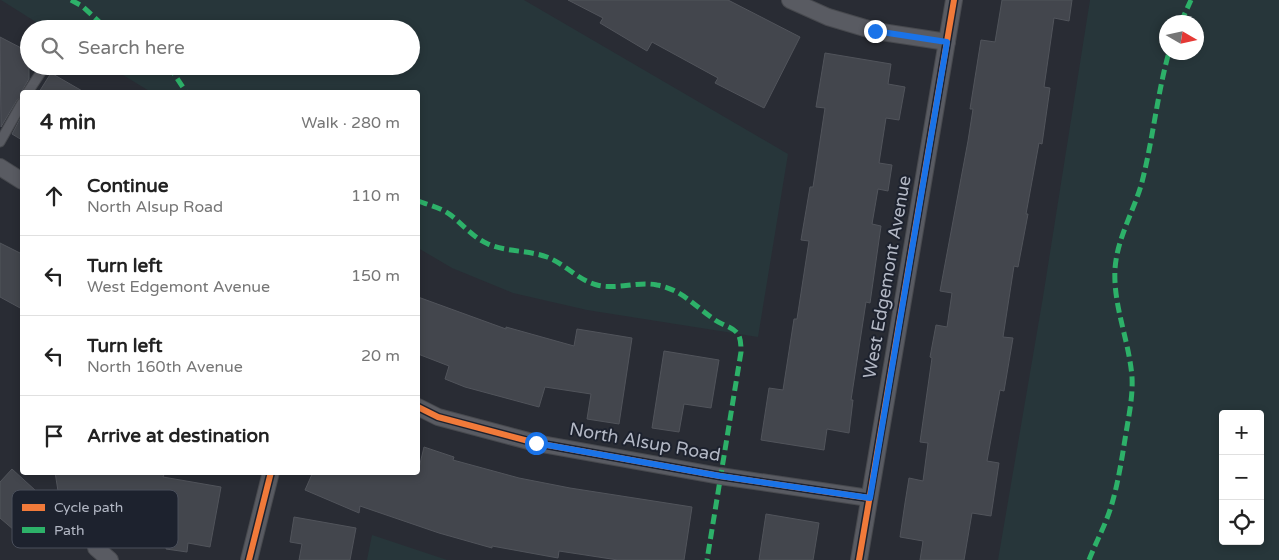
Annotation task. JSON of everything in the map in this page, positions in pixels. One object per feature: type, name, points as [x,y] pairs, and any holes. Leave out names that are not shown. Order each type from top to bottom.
[{"type":"street","points":[[790,0],[828,17],[875,31],[947,42]]},
{"type":"street","name":"West Edgemont Avenue","points":[[860,560],[954,0]]},
{"type":"street","points":[[0,167],[20,180]]},
{"type":"street","name":"North Alsup Road","points":[[420,408],[438,417],[536,443],[720,476],[870,498]]},
{"type":"street","points":[[249,560],[270,475]]},
{"type":"street","points":[[96,548],[110,560]]},
{"type":"lane","points":[[29,90],[39,75]]},
{"type":"lane","points":[[0,142],[20,107]]},
{"type":"shaded area","points":[[1,0],[524,0],[788,154],[758,337],[587,310],[513,293],[452,268],[420,249],[420,90],[148,90],[123,75],[420,75],[420,20],[33,20]]},
{"type":"shaded area","points":[[1090,0],[1279,0],[1279,560],[998,560],[1043,297]]},
{"type":"shaded area","points":[[372,535],[447,560],[367,560]]},
{"type":"building","points":[[568,0],[728,0],[800,37],[764,108],[715,83],[718,78],[652,42],[647,51],[600,23],[603,18]]},
{"type":"building","points":[[1002,0],[1072,0],[1069,21],[1054,18],[1044,87],[1050,88],[1042,144],[1039,143],[1018,267],[1014,266],[1003,337],[1013,338],[1004,391],[1000,390],[987,461],[999,463],[991,516],[972,513],[964,560],[920,560],[923,541],[900,537],[909,478],[923,481],[928,443],[920,442],[932,358],[930,357],[936,325],[947,327],[952,293],[940,291],[968,141],[973,109],[970,109],[981,40],[995,42]]},
{"type":"building","points":[[0,37],[20,47],[20,75],[29,75],[29,79],[23,90],[20,90],[20,98],[17,100],[1,127]]},
{"type":"building","points":[[825,53],[891,64],[888,84],[905,87],[899,120],[886,118],[879,163],[892,165],[888,191],[878,189],[872,224],[881,226],[870,303],[866,302],[851,400],[853,400],[849,433],[827,429],[824,450],[761,440],[769,388],[783,390],[794,319],[797,319],[809,241],[801,240],[810,187],[813,187],[825,108],[816,107]]},
{"type":"building","points":[[50,75],[54,75],[81,90],[40,90]]},
{"type":"building","points":[[20,119],[20,139],[12,134]]},
{"type":"building","points":[[0,243],[20,253],[20,308],[0,297]]},
{"type":"building","points":[[420,298],[506,329],[506,327],[574,346],[577,329],[632,338],[619,424],[587,419],[591,394],[545,387],[539,407],[465,387],[445,379],[449,366],[420,355]]},
{"type":"building","points":[[664,351],[719,360],[711,408],[684,404],[679,432],[652,428]]},
{"type":"building","points":[[424,447],[454,457],[453,460],[519,478],[692,507],[684,560],[618,560],[559,551],[558,558],[492,546],[492,548],[439,533],[360,506],[359,513],[305,490],[312,475],[420,475],[420,464]]},
{"type":"building","points":[[12,469],[35,490],[12,490],[12,528],[0,518],[0,482]]},
{"type":"building","points":[[55,475],[164,475],[163,477],[221,487],[210,547],[188,543],[187,552],[166,549],[178,548],[178,490],[58,490]]},
{"type":"building","points":[[766,514],[819,523],[813,560],[759,560]]},
{"type":"building","points":[[294,517],[356,528],[350,560],[299,560],[302,544],[290,542]]},
{"type":"marked path","points":[[71,0],[82,6],[97,20]]},
{"type":"marked path","points":[[1184,15],[1191,0]]},
{"type":"marked path","points":[[1089,560],[1111,507],[1118,480],[1131,398],[1132,377],[1130,363],[1116,296],[1116,258],[1122,235],[1142,182],[1167,60]]},
{"type":"marked path","points":[[175,75],[185,90]]},
{"type":"marked path","points":[[420,202],[448,213],[488,244],[547,257],[590,283],[612,287],[650,284],[674,290],[738,334],[741,352],[707,560]]},
{"type":"cycle path","points":[[859,560],[954,0]]},
{"type":"cycle path","points":[[420,408],[438,417],[536,443],[720,476],[869,498]]},
{"type":"cycle path","points":[[249,560],[270,475]]},
{"type":"route","points":[[536,443],[720,476],[870,498],[947,42],[875,31]]}]
